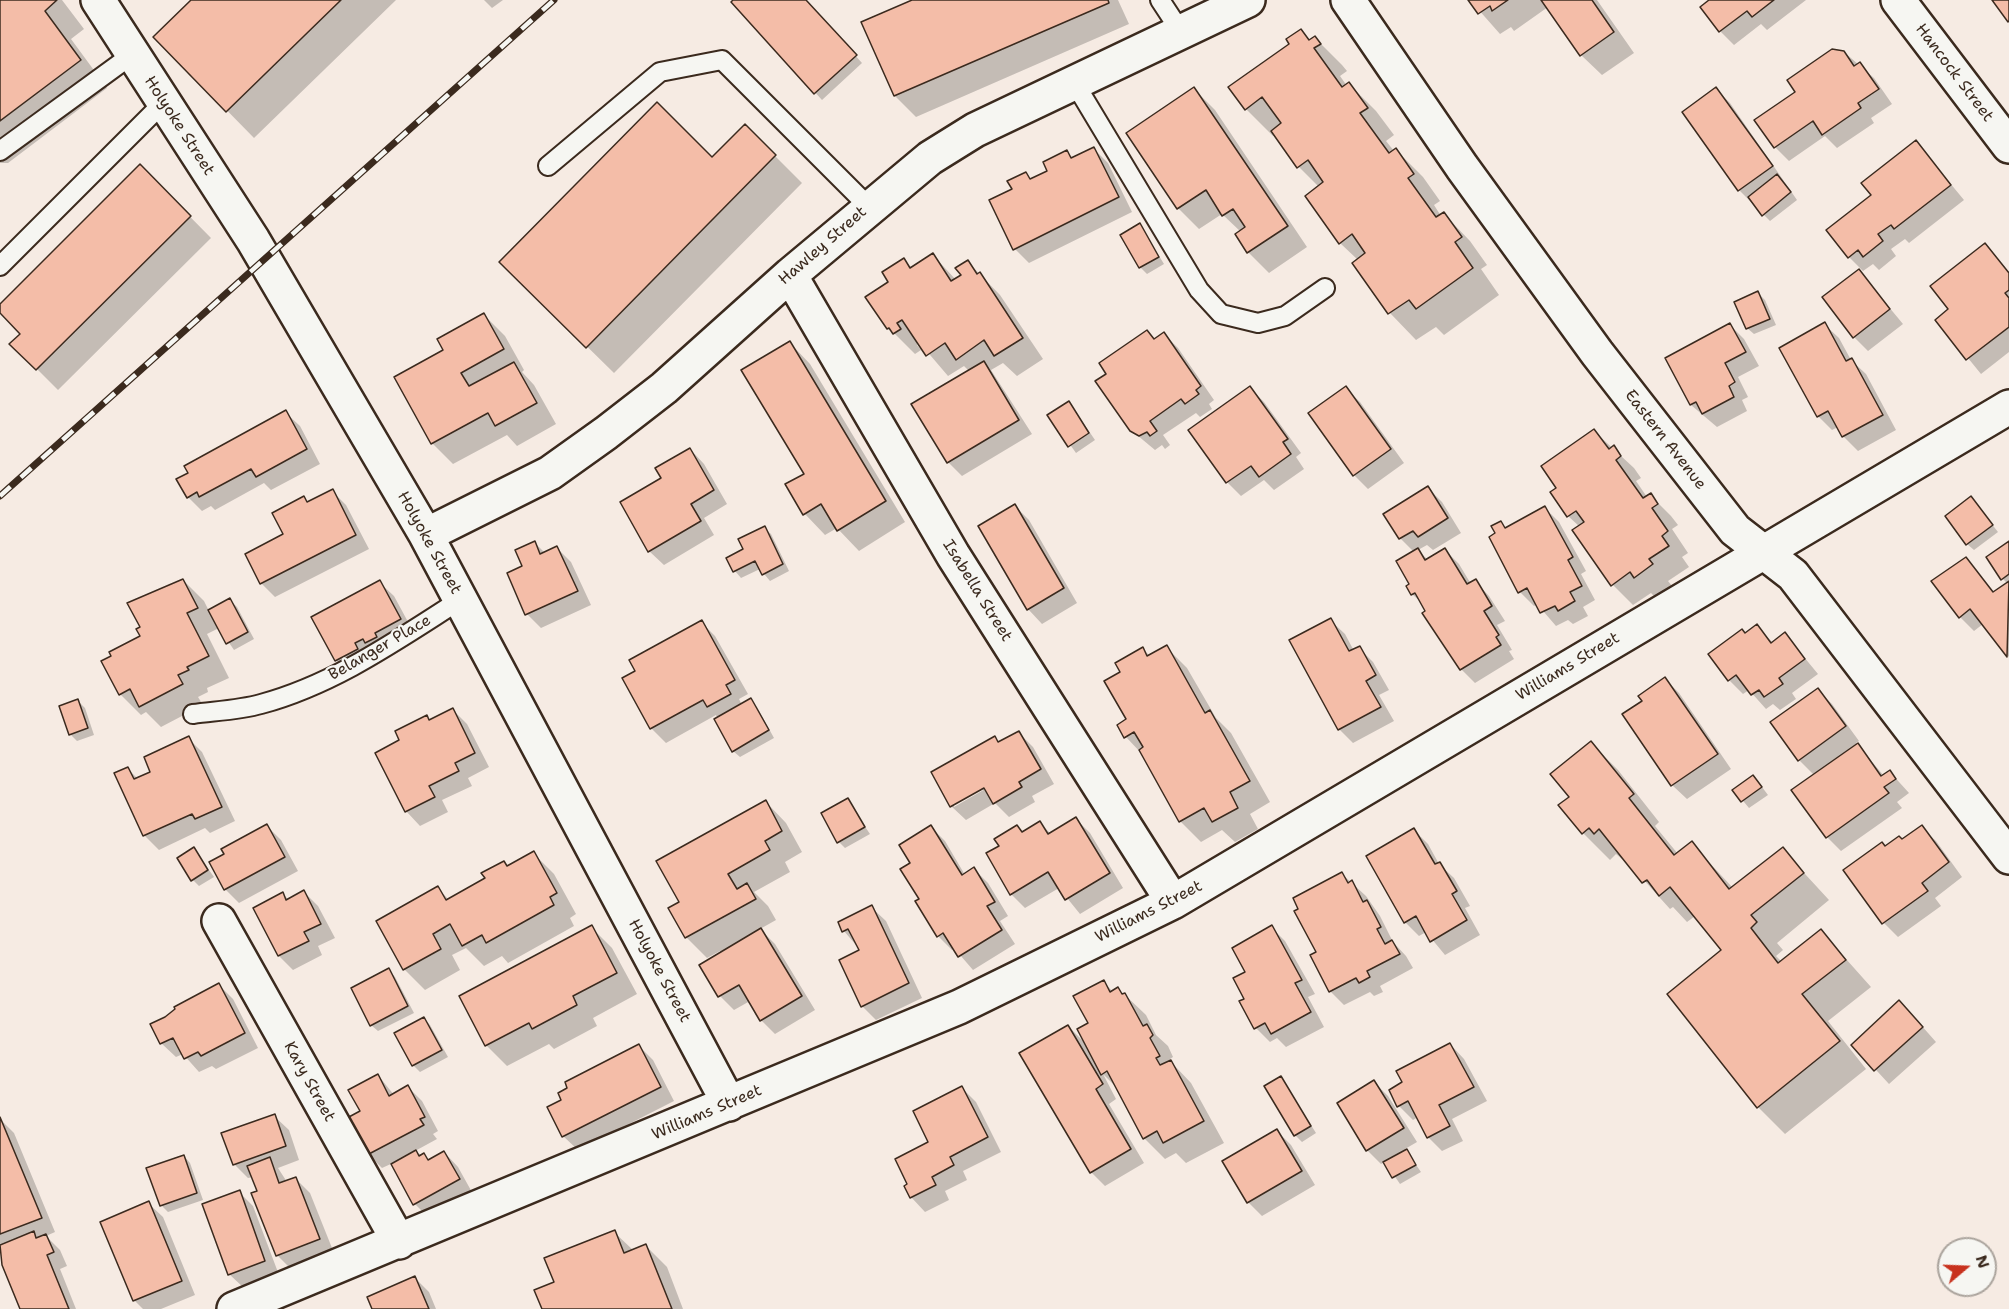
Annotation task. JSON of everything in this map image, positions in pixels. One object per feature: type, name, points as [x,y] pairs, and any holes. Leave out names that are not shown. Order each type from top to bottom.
[{"type":"street","name":"Holyoke Street","points":[[98,0],[253,240],[426,535],[729,1104]]},
{"type":"street","name":"Eastern Avenue","points":[[1348,0],[1462,167],[1597,353],[1735,530],[1764,550],[1793,575],[2009,857]]},
{"type":"street","name":"Hancock Street","points":[[1898,0],[2009,146]]},
{"type":"street","name":"Hawley Street","points":[[426,535],[550,472],[606,433],[664,388],[790,275],[930,158],[975,129],[1181,32],[1236,2]]},
{"type":"street","name":"Isabella Street","points":[[790,275],[953,555],[1173,902]]},
{"type":"street","name":"Williams Street","points":[[234,1309],[399,1242],[959,1006],[1173,902],[2009,407]]},
{"type":"street","name":"Kary Street","points":[[219,921],[399,1242]]},
{"type":"lane","points":[[1160,0],[1181,32]]},
{"type":"lane","points":[[0,151],[133,54]]},
{"type":"lane","points":[[548,166],[660,72],[722,60],[869,207]]},
{"type":"lane","points":[[1074,82],[1199,290],[1221,314],[1258,323],[1267,321],[1284,316],[1325,288]]},
{"type":"lane","points":[[0,266],[164,102]]},
{"type":"lane","name":"Belanger Place","points":[[193,714],[260,705],[332,678],[380,651],[460,600]]},
{"type":"building","points":[[0,0],[57,0],[45,11],[81,60],[0,121]]},
{"type":"building","points":[[191,0],[341,0],[226,112],[153,37]]},
{"type":"building","points":[[733,0],[806,0],[857,55],[814,94],[731,2]]},
{"type":"building","points":[[912,0],[1108,0],[1109,3],[894,96],[861,22]]},
{"type":"building","points":[[1468,0],[1508,0],[1492,11],[1490,6],[1478,14]]},
{"type":"building","points":[[1541,0],[1592,0],[1614,32],[1580,56]]},
{"type":"building","points":[[1709,0],[1774,0],[1752,17],[1747,11],[1719,32],[1700,7]]},
{"type":"building","points":[[1992,0],[2009,0],[2008,22]]},
{"type":"building","points":[[1301,29],[1309,40],[1315,36],[1321,44],[1314,48],[1342,87],[1349,82],[1368,108],[1360,113],[1389,153],[1396,148],[1414,174],[1408,178],[1436,217],[1444,212],[1462,237],[1455,242],[1473,268],[1416,309],[1409,300],[1388,314],[1352,263],[1365,253],[1352,234],[1339,244],[1305,196],[1323,182],[1308,160],[1297,168],[1271,131],[1281,123],[1262,97],[1245,110],[1228,87],[1289,44],[1286,39]]},
{"type":"building","points":[[1832,49],[1844,51],[1854,66],[1860,62],[1879,89],[1858,103],[1861,108],[1822,135],[1813,121],[1774,148],[1754,120],[1795,92],[1787,80]]},
{"type":"building","points":[[1194,87],[1288,226],[1247,253],[1235,234],[1245,227],[1233,209],[1222,216],[1206,190],[1177,209],[1126,133]]},
{"type":"building","points":[[1716,87],[1773,166],[1738,191],[1682,112]]},
{"type":"building","points":[[657,102],[712,157],[745,124],[776,155],[586,348],[499,262]]},
{"type":"building","points":[[1916,140],[1951,185],[1894,229],[1891,225],[1878,234],[1883,241],[1863,257],[1858,250],[1848,258],[1826,230],[1871,195],[1861,183]]},
{"type":"building","points":[[1094,147],[1119,197],[1013,250],[989,200],[1012,189],[1007,181],[1026,172],[1030,179],[1047,171],[1043,162],[1067,150],[1071,158]]},
{"type":"building","points":[[140,164],[191,216],[36,370],[9,344],[20,334],[0,313],[0,304]]},
{"type":"building","points":[[1777,174],[1791,192],[1762,216],[1748,197]]},
{"type":"building","points":[[1140,223],[1159,257],[1139,268],[1120,235]]},
{"type":"building","points":[[1985,243],[2009,273],[2009,290],[2005,293],[2009,298],[2009,327],[1966,360],[1935,320],[1948,309],[1930,286]]},
{"type":"building","points":[[933,253],[951,281],[961,275],[955,268],[968,260],[977,274],[980,272],[1023,338],[994,356],[984,340],[956,360],[945,343],[926,356],[902,320],[897,323],[901,329],[893,334],[889,328],[887,329],[865,297],[888,282],[882,272],[904,258],[910,268]]},
{"type":"building","points":[[1859,269],[1890,309],[1853,338],[1822,297]]},
{"type":"building","points":[[1758,291],[1770,319],[1746,329],[1734,302]]},
{"type":"building","points":[[484,313],[504,349],[461,373],[469,386],[514,362],[537,403],[495,426],[488,413],[431,444],[394,377],[443,350],[437,339]]},
{"type":"building","points":[[1825,322],[1846,361],[1852,358],[1883,415],[1842,437],[1828,411],[1817,417],[1779,348]]},
{"type":"building","points":[[1730,323],[1746,352],[1725,363],[1735,382],[1729,386],[1734,397],[1702,414],[1696,402],[1690,405],[1665,358]]},
{"type":"building","points":[[1147,330],[1154,339],[1164,332],[1201,386],[1196,390],[1199,394],[1185,404],[1181,399],[1150,421],[1157,431],[1150,436],[1147,432],[1139,436],[1130,431],[1095,381],[1106,374],[1099,363]]},
{"type":"building","points":[[790,341],[886,501],[837,531],[821,504],[803,515],[785,484],[804,474],[741,370]]},
{"type":"building","points":[[984,361],[1019,420],[947,463],[911,404]]},
{"type":"building","points":[[1250,386],[1288,439],[1283,442],[1291,454],[1259,477],[1251,466],[1226,483],[1188,430]]},
{"type":"building","points":[[1346,386],[1391,449],[1353,476],[1308,413]]},
{"type":"building","points":[[1069,401],[1089,433],[1068,447],[1047,415]]},
{"type":"building","points":[[286,410],[307,449],[256,477],[251,469],[199,497],[197,492],[187,498],[176,479],[188,473],[184,466]]},
{"type":"building","points":[[1594,429],[1609,449],[1614,445],[1621,456],[1616,460],[1643,498],[1651,493],[1658,504],[1652,508],[1668,531],[1662,536],[1669,546],[1649,559],[1653,564],[1634,578],[1630,572],[1611,586],[1572,530],[1584,522],[1576,511],[1567,517],[1550,492],[1556,488],[1541,466]]},
{"type":"building","points":[[690,448],[714,490],[691,504],[701,521],[648,552],[620,502],[661,478],[655,468]]},
{"type":"building","points":[[1428,486],[1448,518],[1418,537],[1413,531],[1399,539],[1383,514]]},
{"type":"building","points":[[333,489],[356,535],[260,584],[245,554],[283,534],[272,513],[304,496],[307,502]]},
{"type":"building","points":[[1971,496],[1993,525],[1966,545],[1945,516]]},
{"type":"building","points":[[1015,504],[1064,588],[1027,610],[978,526]]},
{"type":"building","points":[[1545,506],[1573,557],[1568,560],[1582,586],[1570,592],[1575,601],[1558,611],[1555,606],[1540,613],[1527,588],[1518,593],[1489,537],[1495,533],[1491,526],[1501,521],[1505,528]]},
{"type":"building","points":[[765,526],[783,564],[762,575],[755,561],[733,572],[726,558],[743,549],[738,539]]},
{"type":"building","points":[[535,541],[540,554],[557,546],[578,591],[525,615],[507,573],[522,566],[515,550]]},
{"type":"building","points":[[2009,541],[2009,574],[2001,580],[1986,557]]},
{"type":"building","points":[[1418,548],[1425,560],[1445,548],[1467,584],[1476,579],[1492,606],[1484,611],[1499,635],[1496,637],[1501,645],[1460,670],[1422,613],[1425,611],[1415,593],[1411,595],[1406,586],[1409,584],[1396,561]]},
{"type":"building","points":[[1966,557],[1993,592],[2009,581],[2007,657],[1970,609],[1959,618],[1931,581]]},
{"type":"building","points":[[183,579],[198,608],[187,613],[209,656],[187,667],[189,670],[178,675],[183,684],[139,707],[130,689],[119,695],[101,661],[111,656],[109,652],[140,636],[136,629],[140,627],[127,603]]},
{"type":"building","points":[[380,580],[401,619],[375,633],[377,637],[365,643],[363,639],[355,643],[358,649],[335,661],[311,617]]},
{"type":"building","points":[[230,598],[248,632],[226,644],[208,610]]},
{"type":"building","points":[[1331,618],[1349,651],[1360,646],[1376,675],[1366,681],[1381,707],[1338,730],[1289,640]]},
{"type":"building","points":[[702,620],[735,680],[726,685],[731,694],[707,707],[703,700],[650,729],[622,678],[635,671],[629,660]]},
{"type":"building","points":[[1757,624],[1771,643],[1785,632],[1805,659],[1779,678],[1783,684],[1764,697],[1759,690],[1751,695],[1736,675],[1728,681],[1708,654],[1742,629],[1745,633]]},
{"type":"building","points":[[1167,645],[1205,713],[1210,710],[1250,781],[1230,792],[1238,808],[1212,822],[1204,808],[1179,822],[1139,750],[1143,747],[1134,732],[1124,738],[1117,725],[1126,719],[1104,681],[1120,672],[1115,663],[1143,647],[1147,656]]},
{"type":"building","points":[[1665,677],[1718,754],[1671,786],[1622,714],[1642,701],[1638,696]]},
{"type":"building","points":[[1818,688],[1846,726],[1798,761],[1770,722]]},
{"type":"building","points":[[751,698],[769,730],[732,752],[714,719]]},
{"type":"building","points":[[78,699],[88,728],[69,735],[59,706]]},
{"type":"building","points":[[453,708],[475,753],[455,763],[459,771],[429,786],[435,797],[405,812],[375,753],[399,740],[395,731],[427,715],[429,720]]},
{"type":"building","points":[[1019,731],[1041,769],[1019,782],[1022,787],[993,804],[984,788],[950,807],[931,772],[995,736],[998,742]]},
{"type":"building","points":[[189,736],[222,807],[195,819],[192,814],[143,836],[114,773],[128,767],[134,779],[150,772],[144,757]]},
{"type":"building","points":[[1591,741],[1634,794],[1629,798],[1674,855],[1692,841],[1729,889],[1783,847],[1804,873],[1751,915],[1757,922],[1751,928],[1778,963],[1821,929],[1846,960],[1802,994],[1840,1041],[1757,1108],[1667,994],[1721,950],[1670,887],[1659,896],[1647,880],[1642,883],[1599,829],[1594,834],[1589,828],[1582,834],[1558,805],[1569,797],[1550,774]]},
{"type":"building","points":[[1858,743],[1881,776],[1890,770],[1896,779],[1884,787],[1889,793],[1826,838],[1791,790]]},
{"type":"building","points":[[1753,775],[1762,787],[1741,802],[1732,790]]},
{"type":"building","points":[[848,798],[865,827],[837,843],[821,813]]},
{"type":"building","points":[[766,800],[782,831],[765,841],[770,850],[728,874],[737,889],[747,883],[756,899],[685,938],[668,908],[679,902],[656,861]]},
{"type":"building","points":[[1076,817],[1110,873],[1065,900],[1048,872],[1010,895],[986,853],[999,846],[994,839],[1017,825],[1022,832],[1040,821],[1048,834]]},
{"type":"building","points":[[267,824],[285,857],[224,890],[209,862],[224,854],[221,849]]},
{"type":"building","points":[[931,825],[962,875],[974,867],[995,902],[987,906],[1002,930],[958,957],[943,933],[937,937],[915,901],[919,899],[900,869],[910,863],[899,845]]},
{"type":"building","points":[[1922,825],[1949,862],[1922,883],[1928,891],[1882,924],[1843,870],[1882,842],[1885,846],[1899,836],[1902,839]]},
{"type":"building","points":[[1414,828],[1435,864],[1440,862],[1457,891],[1452,894],[1467,920],[1430,942],[1416,916],[1404,923],[1366,856]]},
{"type":"building","points":[[194,847],[208,870],[191,881],[177,858]]},
{"type":"building","points":[[534,851],[557,893],[550,897],[554,905],[486,943],[482,935],[462,946],[450,924],[433,934],[441,949],[403,970],[376,921],[438,886],[446,900],[485,878],[481,873],[504,861],[507,866]]},
{"type":"building","points":[[1342,872],[1348,883],[1352,880],[1363,902],[1367,900],[1381,927],[1377,929],[1385,944],[1392,940],[1400,954],[1367,971],[1370,977],[1359,983],[1356,978],[1329,992],[1310,955],[1316,952],[1294,911],[1298,909],[1293,898]]},
{"type":"building","points":[[304,890],[321,924],[304,932],[309,941],[278,956],[253,908],[283,892],[286,900]]},
{"type":"building","points":[[872,905],[909,983],[861,1007],[839,960],[859,950],[848,929],[842,932],[838,922]]},
{"type":"building","points":[[592,925],[617,973],[573,996],[577,1005],[532,1029],[529,1023],[485,1046],[459,996]]},
{"type":"building","points":[[1272,925],[1302,980],[1295,983],[1311,1012],[1271,1034],[1265,1023],[1254,1029],[1239,1001],[1244,999],[1233,978],[1245,972],[1232,948]]},
{"type":"building","points":[[761,928],[802,996],[760,1021],[739,985],[718,997],[699,965]]},
{"type":"building","points":[[389,968],[408,1006],[370,1026],[351,988]]},
{"type":"building","points":[[1104,980],[1110,992],[1118,987],[1122,994],[1125,993],[1143,1026],[1147,1024],[1153,1035],[1150,1038],[1160,1056],[1156,1058],[1160,1065],[1171,1060],[1204,1121],[1163,1143],[1157,1131],[1143,1139],[1107,1071],[1101,1075],[1077,1029],[1088,1023],[1073,996]]},
{"type":"building","points":[[219,983],[245,1033],[201,1056],[198,1052],[184,1059],[173,1038],[160,1044],[150,1024],[165,1017],[175,1009],[174,1007]]},
{"type":"building","points":[[1899,1000],[1923,1027],[1874,1071],[1851,1045]]},
{"type":"building","points":[[424,1017],[442,1050],[412,1066],[394,1033]]},
{"type":"building","points":[[1068,1025],[1103,1084],[1096,1089],[1131,1149],[1090,1173],[1019,1053]]},
{"type":"building","points":[[1450,1043],[1474,1087],[1439,1105],[1450,1126],[1427,1138],[1408,1101],[1397,1107],[1389,1090],[1402,1082],[1396,1071]]},
{"type":"building","points":[[639,1044],[661,1087],[562,1137],[547,1107],[561,1100],[558,1093],[567,1088],[565,1082]]},
{"type":"building","points":[[378,1074],[389,1096],[408,1085],[425,1117],[420,1119],[424,1125],[367,1155],[347,1118],[360,1111],[348,1090]]},
{"type":"building","points":[[1281,1076],[1311,1126],[1294,1136],[1264,1086]]},
{"type":"building","points":[[1374,1080],[1404,1128],[1366,1151],[1337,1103]]},
{"type":"building","points":[[962,1086],[988,1137],[950,1157],[954,1165],[932,1177],[936,1185],[910,1198],[904,1186],[907,1184],[895,1159],[928,1142],[913,1111]]},
{"type":"building","points":[[275,1114],[286,1146],[233,1165],[221,1133]]},
{"type":"building","points":[[0,1117],[42,1218],[0,1234]]},
{"type":"building","points":[[1277,1129],[1302,1171],[1247,1203],[1222,1161]]},
{"type":"building","points":[[1407,1149],[1416,1165],[1392,1178],[1383,1162]]},
{"type":"building","points":[[416,1150],[419,1156],[424,1153],[428,1160],[444,1151],[460,1179],[413,1205],[391,1164]]},
{"type":"building","points":[[184,1155],[197,1193],[160,1206],[146,1168]]},
{"type":"building","points":[[270,1157],[279,1183],[296,1177],[320,1239],[276,1256],[251,1193],[257,1191],[247,1166]]},
{"type":"building","points":[[240,1190],[265,1261],[228,1275],[202,1204]]},
{"type":"building","points":[[149,1201],[182,1281],[133,1301],[100,1222]]},
{"type":"building","points":[[615,1230],[624,1253],[646,1244],[672,1309],[542,1309],[534,1290],[554,1282],[544,1258]]},
{"type":"building","points":[[34,1231],[36,1238],[46,1234],[54,1252],[47,1255],[69,1309],[20,1309],[2,1265],[0,1245]]},
{"type":"building","points":[[415,1276],[429,1309],[372,1309],[367,1297]]},
{"type":"railway","points":[[0,496],[554,0]]}]
